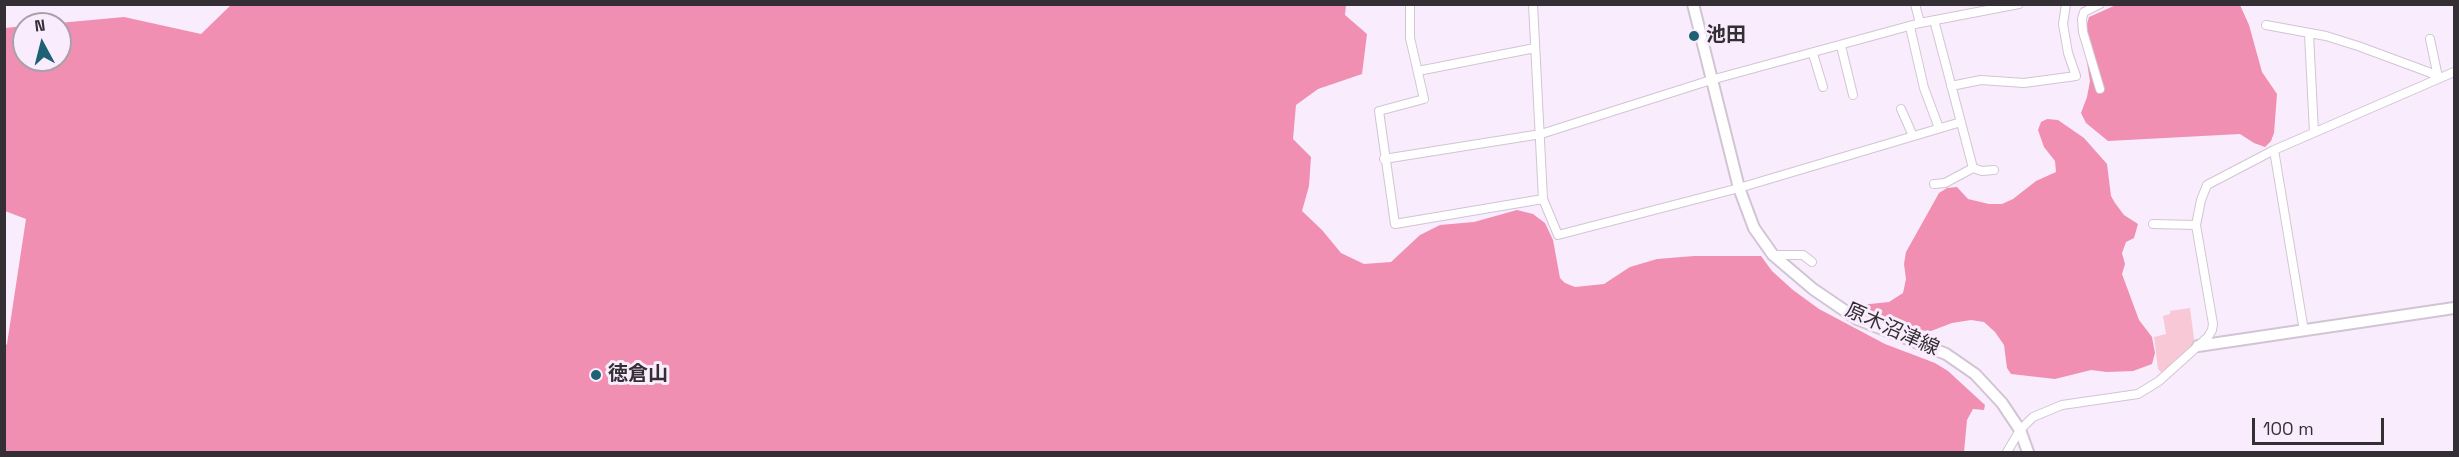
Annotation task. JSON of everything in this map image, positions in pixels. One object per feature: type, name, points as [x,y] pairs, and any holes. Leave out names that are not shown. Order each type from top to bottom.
[{"type":"main road","name":"原木沼津線","points":[[1693,4],[1739,188],[1754,228],[1773,255],[1813,289],[1857,319],[1947,354],[1982,381],[2002,403],[2020,430],[2028,453]]},
{"type":"main road","points":[[2198,346],[2454,308]]},
{"type":"street","points":[[1410,4],[1410,38],[1424,99],[1378,111],[1395,224],[1543,199]]},
{"type":"street","points":[[1533,4],[1543,199],[1558,235],[1739,188],[1961,122]]},
{"type":"street","points":[[1915,4],[1920,23]]},
{"type":"street","points":[[1384,159],[1541,134],[1711,80],[1920,23],[1976,8],[2019,4]]},
{"type":"street","points":[[1951,86],[1981,80],[2024,83],[2076,76],[2068,53],[2063,24],[2066,4]]},
{"type":"street","points":[[2100,4],[2084,12],[2082,19],[2083,32],[2100,89]]},
{"type":"street","points":[[1934,20],[1973,168]]},
{"type":"street","points":[[2266,25],[2358,46],[2432,73],[2439,78]]},
{"type":"street","points":[[1910,27],[1924,88],[1939,128]]},
{"type":"street","points":[[2309,34],[2314,132]]},
{"type":"street","points":[[2430,39],[2439,78]]},
{"type":"street","points":[[1841,46],[1853,95]]},
{"type":"street","points":[[1418,70],[1535,48]]},
{"type":"street","points":[[1813,54],[1823,87]]},
{"type":"street","points":[[2007,453],[2020,430],[2033,417],[2062,405],[2138,394],[2158,381],[2208,337],[2213,324],[2196,225],[2201,200],[2207,185],[2274,150],[2454,72]]},
{"type":"street","points":[[1901,109],[1912,136]]},
{"type":"street","points":[[2274,150],[2304,331]]},
{"type":"street","points":[[1934,184],[1945,183],[1973,168],[1982,171],[1994,170]]},
{"type":"street","points":[[2153,224],[2196,225]]},
{"type":"street","points":[[1773,255],[1803,255],[1812,262]]},
{"type":"shaded area","points":[[231,5],[1346,5],[1345,15],[1367,34],[1362,74],[1318,89],[1296,105],[1293,139],[1311,157],[1309,186],[1302,211],[1341,253],[1364,264],[1391,262],[1420,235],[1440,225],[1474,222],[1517,210],[1533,214],[1545,223],[1553,240],[1560,278],[1575,287],[1604,284],[1630,267],[1657,259],[1694,256],[1761,256],[1772,271],[1819,309],[1885,344],[1935,363],[1948,371],[1985,405],[1984,410],[1973,409],[1967,420],[1964,452],[5,452],[5,346],[26,219],[5,211],[5,28],[12,27],[12,72],[72,72],[72,22],[124,17],[201,34]]},
{"type":"shaded area","points":[[2116,5],[2240,5],[2249,25],[2262,72],[2277,94],[2274,133],[2271,141],[2265,147],[2240,134],[2108,141],[2086,123],[2081,113],[2090,81],[2083,38],[2089,17]]},
{"type":"shaded area","points":[[2047,119],[2058,120],[2084,138],[2107,164],[2111,196],[2124,215],[2138,224],[2134,238],[2126,242],[2122,253],[2125,264],[2122,274],[2139,320],[2152,337],[2155,353],[2152,364],[2133,371],[2091,370],[2055,379],[2011,374],[2007,368],[2004,345],[1984,322],[1971,320],[1952,323],[1931,331],[1906,330],[1861,312],[1858,308],[1860,305],[1889,302],[1903,293],[1906,279],[1904,264],[1906,252],[1939,193],[1947,188],[1957,187],[1968,199],[1989,204],[2002,204],[2013,199],[2036,181],[2056,172],[2055,161],[2044,147],[2038,130],[2041,122]]},
{"type":"shaded area","points":[[2190,308],[2195,346],[2163,374],[2158,369],[2154,337],[2166,334],[2163,316],[2170,314],[2170,311]]},
{"type":"place","name":"池田","points":[[1694,36]]},
{"type":"place","name":"徳倉山","points":[[596,375]]}]
